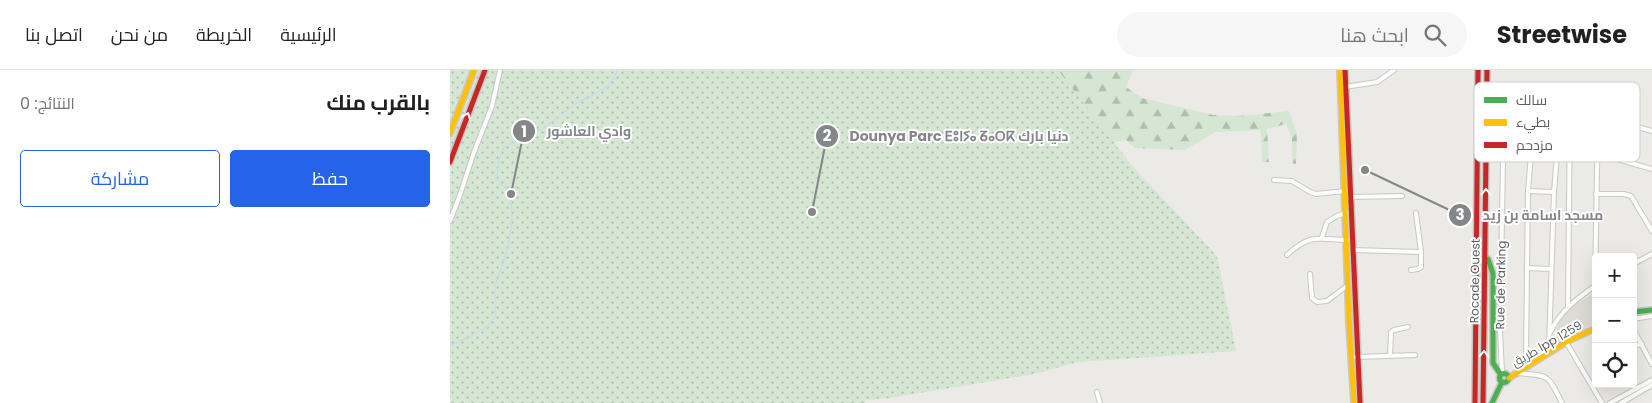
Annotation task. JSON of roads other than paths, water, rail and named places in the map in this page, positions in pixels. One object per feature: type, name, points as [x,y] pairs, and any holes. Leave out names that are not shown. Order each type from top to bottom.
[{"type":"main road","points":[[450,133],[474,70]]},
{"type":"main road","points":[[450,162],[485,70]]},
{"type":"main road","points":[[1340,70],[1346,179],[1353,250],[1356,357],[1360,403]]},
{"type":"main road","points":[[1345,70],[1345,191],[1354,403]]},
{"type":"main road","name":"Rocade Ouest","points":[[1475,403],[1477,162]]},
{"type":"main road","name":"Rocade Ouest","points":[[1484,403],[1487,162]]},
{"type":"main road","points":[[1486,256],[1493,274],[1492,354],[1495,366],[1502,375],[1506,374],[1509,378],[1506,383],[1502,382]]},
{"type":"main road","points":[[1637,312],[1652,310]]},
{"type":"main road","name":"طريق lpp 1259","points":[[1509,378],[1566,342],[1592,330]]},
{"type":"main road","points":[[1494,403],[1502,382],[1500,378],[1502,375]]},
{"type":"street","points":[[450,221],[492,106],[500,70]]},
{"type":"street","points":[[1345,87],[1376,82],[1394,70]]},
{"type":"street","name":"Rue de Parking","points":[[1502,375],[1500,330],[1503,162]]},
{"type":"street","points":[[1530,162],[1527,268],[1526,353],[1528,357],[1549,348],[1556,162]]},
{"type":"street","points":[[1568,307],[1569,162]]},
{"type":"street","points":[[1595,253],[1596,162]]},
{"type":"street","points":[[1630,162],[1652,168]]},
{"type":"street","points":[[1274,180],[1292,181],[1316,194],[1345,191]]},
{"type":"street","points":[[1528,191],[1554,192]]},
{"type":"street","points":[[1596,194],[1624,194],[1631,196],[1652,231]]},
{"type":"street","points":[[1349,196],[1402,196]]},
{"type":"street","points":[[1411,270],[1421,268],[1416,212]]},
{"type":"street","points":[[1322,237],[1327,222],[1346,213]]},
{"type":"street","points":[[1287,256],[1302,243],[1322,237],[1347,240]]},
{"type":"street","points":[[1353,250],[1421,252]]},
{"type":"street","points":[[1637,262],[1652,254]]},
{"type":"street","points":[[1527,268],[1552,269]]},
{"type":"street","points":[[1310,274],[1312,298],[1316,302],[1327,301],[1348,285]]},
{"type":"street","points":[[1550,335],[1555,322],[1568,307],[1592,287]]},
{"type":"street","points":[[1637,318],[1652,316]]},
{"type":"street","points":[[1390,356],[1391,332],[1408,327]]},
{"type":"street","points":[[1637,336],[1652,364]]},
{"type":"street","points":[[1566,342],[1602,403]]},
{"type":"street","points":[[1637,345],[1642,344]]},
{"type":"street","points":[[1356,357],[1415,355]]},
{"type":"street","points":[[1516,373],[1546,377],[1552,383],[1562,403]]},
{"type":"street","points":[[1610,403],[1652,380]]},
{"type":"street","points":[[1620,403],[1652,385]]},
{"type":"street","points":[[1097,392],[1100,403]]},
{"type":"waterway","points":[[450,346],[488,327],[495,316],[495,286],[508,247],[512,222],[511,194],[497,180],[498,164],[503,148],[547,126],[575,104],[608,87],[618,70]]},
{"type":"place","name":"مسجد اسامة بن زيد","points":[[1365,170]]},
{"type":"place","name":"وادي العاشور","points":[[511,194]]},
{"type":"place","name":"Dounya Parc ⴹⵓⵏⵢⴰ ⵒⴰⵔⴽ دنيا بارك","points":[[812,212]]}]
